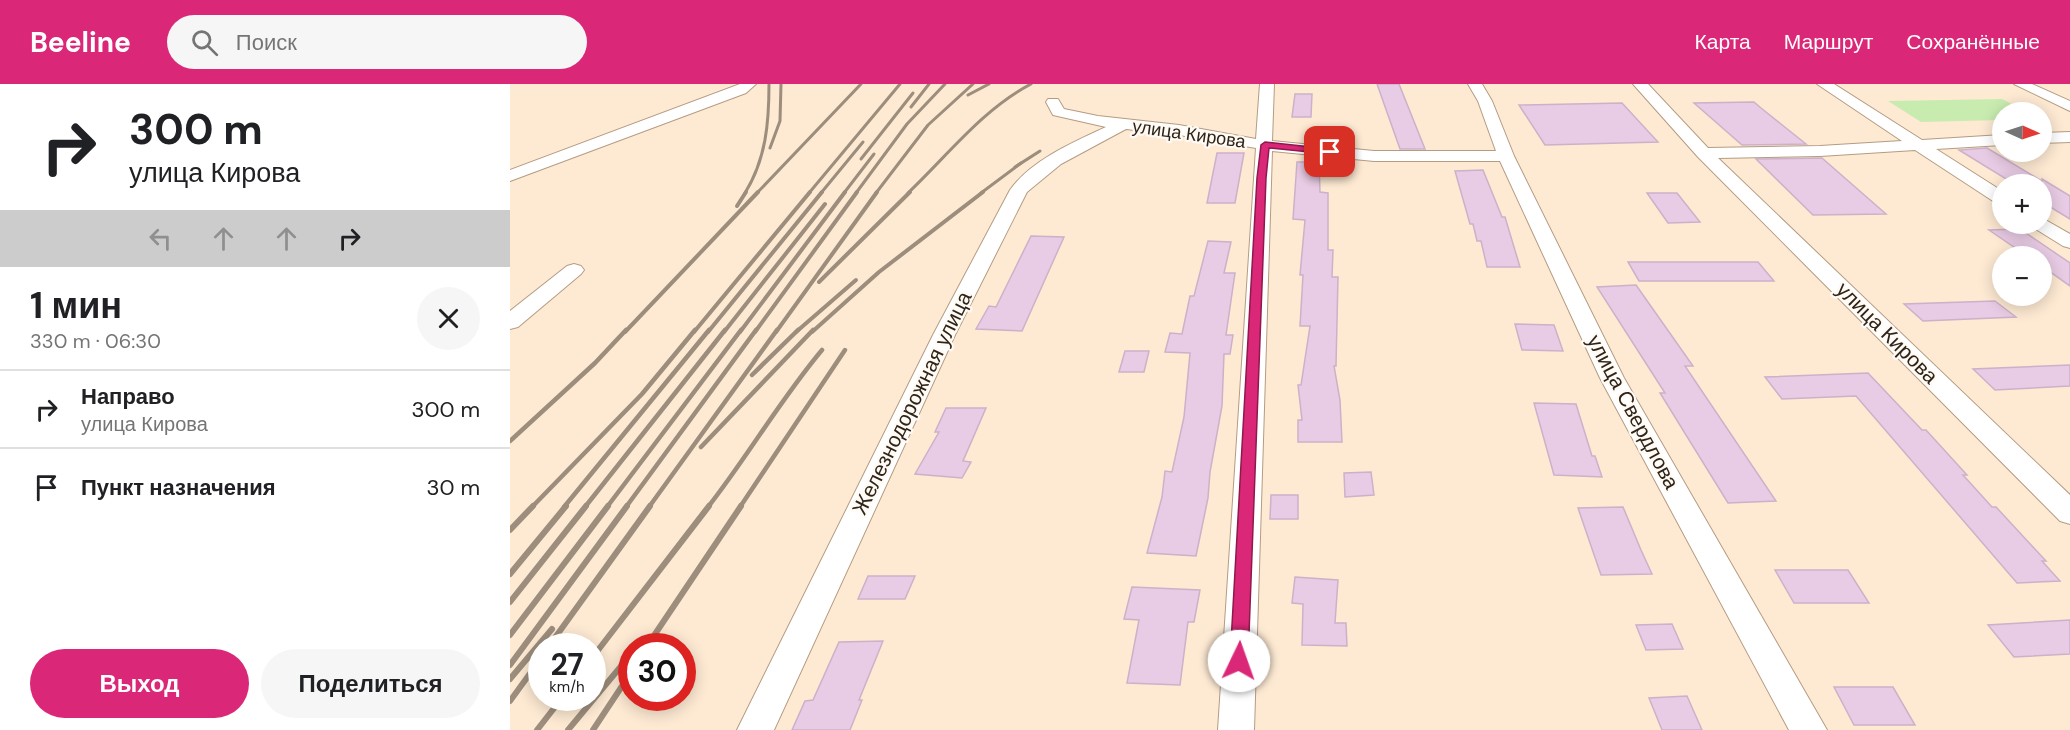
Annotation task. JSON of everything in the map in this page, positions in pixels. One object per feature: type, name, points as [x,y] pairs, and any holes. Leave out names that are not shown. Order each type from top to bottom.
[{"type":"street","points":[[510,176],[741,90],[749,84]]},
{"type":"street","points":[[1236,730],[1267,84]]},
{"type":"street","name":"улица Свердлова","points":[[1475,84],[1485,101],[1506,156],[1612,378],[1809,730]]},
{"type":"street","name":"улица Кирова","points":[[1640,84],[1704,153],[2070,513]]},
{"type":"street","points":[[1824,84],[1992,193]]},
{"type":"street","points":[[2021,84],[2070,107]]},
{"type":"street","name":"улица Кирова","points":[[1053,102],[1058,112],[1083,119],[1179,130],[1265,145],[1374,156],[1506,156]]},
{"type":"street","name":"Железнодорожная улица","points":[[755,730],[944,335],[1019,189],[1035,174],[1097,137],[1124,124]]},
{"type":"street","points":[[2052,138],[2070,137]]},
{"type":"street","points":[[1704,153],[1820,151],[1992,140]]},
{"type":"street","points":[[2052,231],[2070,242]]},
{"type":"street","points":[[510,322],[574,270]]},
{"type":"green space","points":[[2002,99],[2008,102],[1992,102],[1992,120],[1921,122],[1888,101]]},
{"type":"building","points":[[1377,84],[1399,84],[1425,149],[1400,149]]},
{"type":"building","points":[[1295,94],[1312,94],[1311,117],[1292,117]]},
{"type":"building","points":[[1754,102],[1806,144],[1742,145],[1694,103]]},
{"type":"building","points":[[1622,103],[1658,142],[1545,145],[1519,105]]},
{"type":"building","points":[[1987,148],[1992,151],[1992,162],[2010,162],[2030,174],[1998,174],[1959,150]]},
{"type":"building","points":[[1217,153],[1244,153],[1235,203],[1207,203]]},
{"type":"building","points":[[1822,158],[1886,214],[1813,215],[1756,159]]},
{"type":"building","points":[[1297,162],[1319,162],[1320,192],[1328,193],[1328,250],[1333,250],[1332,277],[1338,277],[1336,366],[1334,366],[1340,400],[1342,442],[1298,442],[1298,420],[1302,420],[1298,385],[1301,385],[1310,326],[1300,326],[1303,275],[1300,275],[1305,220],[1293,219]]},
{"type":"building","points":[[1483,170],[1502,217],[1505,217],[1520,267],[1487,267],[1481,241],[1477,241],[1473,224],[1470,224],[1455,171]]},
{"type":"building","points":[[2052,185],[2070,196],[2070,219],[2052,208]]},
{"type":"building","points":[[1647,193],[1677,193],[1700,222],[1668,223]]},
{"type":"building","points":[[1995,234],[2027,234],[2045,246],[2012,246]]},
{"type":"building","points":[[1031,236],[1064,237],[1022,331],[976,329],[989,306],[996,307]]},
{"type":"building","points":[[1208,241],[1231,242],[1224,273],[1235,273],[1226,335],[1233,335],[1230,354],[1224,354],[1222,406],[1210,472],[1208,498],[1196,556],[1147,553],[1162,497],[1165,471],[1172,472],[1184,417],[1190,353],[1165,352],[1170,333],[1182,334],[1190,296],[1194,296]]},
{"type":"building","points":[[2052,251],[2070,263],[2070,286],[2052,273]]},
{"type":"building","points":[[1628,262],[1758,262],[1774,281],[1639,281]]},
{"type":"building","points":[[1636,285],[1693,366],[1685,366],[1776,501],[1728,503],[1660,393],[1665,393],[1597,287]]},
{"type":"building","points":[[1992,301],[1992,306],[2002,306],[2016,317],[1923,321],[1904,304]]},
{"type":"building","points":[[1515,324],[1554,325],[1563,351],[1522,350]]},
{"type":"building","points":[[1125,351],[1149,351],[1144,372],[1119,372]]},
{"type":"building","points":[[2070,365],[2070,386],[1995,390],[1973,369]]},
{"type":"building","points":[[1868,373],[1922,430],[1926,430],[1967,475],[1963,475],[1992,507],[1996,507],[2046,561],[2042,561],[2060,581],[2017,583],[1856,396],[1782,399],[1765,377]]},
{"type":"building","points":[[1534,403],[1576,404],[1592,456],[1595,456],[1602,477],[1554,475]]},
{"type":"building","points":[[946,408],[986,408],[963,461],[971,462],[962,478],[915,474],[939,432],[935,432]]},
{"type":"building","points":[[1371,472],[1374,495],[1345,497],[1344,473]]},
{"type":"building","points":[[1271,495],[1298,495],[1298,519],[1270,519]]},
{"type":"building","points":[[1623,507],[1652,574],[1601,575],[1578,508]]},
{"type":"building","points":[[1775,570],[1848,570],[1869,603],[1794,603]]},
{"type":"building","points":[[868,576],[915,576],[905,599],[858,599]]},
{"type":"building","points":[[1295,577],[1338,580],[1335,623],[1346,623],[1347,646],[1302,645],[1303,604],[1292,603]]},
{"type":"building","points":[[1132,587],[1200,590],[1194,622],[1188,622],[1180,685],[1127,683],[1139,620],[1124,619]]},
{"type":"building","points":[[2070,620],[2070,654],[2014,657],[1988,625]]},
{"type":"building","points":[[1672,624],[1683,649],[1646,650],[1636,625]]},
{"type":"building","points":[[883,641],[859,700],[862,700],[850,730],[792,730],[805,701],[813,700],[839,642]]},
{"type":"building","points":[[1834,687],[1893,687],[1915,725],[1854,725]]},
{"type":"building","points":[[1687,696],[1702,730],[1662,730],[1649,698]]},
{"type":"railway","points":[[745,193],[762,154],[768,113],[769,84]]},
{"type":"railway","points":[[770,148],[780,121],[781,84]]},
{"type":"railway","points":[[757,193],[861,84]]},
{"type":"railway","points":[[809,193],[900,84]]},
{"type":"railway","points":[[911,107],[929,84]]},
{"type":"railway","points":[[856,193],[907,124],[945,84]]},
{"type":"railway","points":[[876,193],[928,125],[973,84]]},
{"type":"railway","points":[[968,95],[989,84]]},
{"type":"railway","points":[[908,193],[981,120],[1031,84]]},
{"type":"railway","points":[[861,159],[913,93]]},
{"type":"railway","points":[[821,193],[863,142]]},
{"type":"railway","points":[[1020,164],[1040,151]]},
{"type":"railway","points":[[844,193],[874,154]]},
{"type":"railway","points":[[981,193],[1020,164]]},
{"type":"railway","points":[[1015,167],[1020,164]]},
{"type":"railway","points":[[737,206],[746,192]]},
{"type":"railway","points":[[625,332],[758,192]]},
{"type":"railway","points":[[694,332],[810,192]]},
{"type":"railway","points":[[708,332],[822,192]]},
{"type":"railway","points":[[740,332],[845,192]]},
{"type":"railway","points":[[755,332],[857,192]]},
{"type":"railway","points":[[776,332],[877,192]]},
{"type":"railway","points":[[819,282],[910,192]]},
{"type":"railway","points":[[812,332],[879,272],[983,192]]},
{"type":"railway","points":[[724,332],[825,204]]},
{"type":"railway","points":[[796,332],[856,280]]},
{"type":"railway","points":[[510,441],[595,363],[626,330]]},
{"type":"railway","points":[[532,507],[642,394],[695,330]]},
{"type":"railway","points":[[564,507],[709,330]]},
{"type":"railway","points":[[585,507],[725,330]]},
{"type":"railway","points":[[607,507],[741,330]]},
{"type":"railway","points":[[626,507],[756,330]]},
{"type":"railway","points":[[649,507],[777,330]]},
{"type":"railway","points":[[752,375],[798,330]]},
{"type":"railway","points":[[701,447],[813,330]]},
{"type":"railway","points":[[708,507],[792,388],[822,350]]},
{"type":"railway","points":[[740,507],[845,350]]},
{"type":"railway","points":[[510,530],[533,506]]},
{"type":"railway","points":[[510,574],[566,506]]},
{"type":"railway","points":[[510,602],[586,506]]},
{"type":"railway","points":[[510,635],[608,506]]},
{"type":"railway","points":[[510,665],[627,506]]},
{"type":"railway","points":[[558,633],[650,506]]},
{"type":"railway","points":[[606,640],[709,506]]},
{"type":"railway","points":[[656,633],[741,506]]},
{"type":"railway","points":[[510,679],[552,629]]},
{"type":"railway","points":[[568,730],[618,670]]},
{"type":"railway","points":[[510,701],[528,676]]},
{"type":"railway","points":[[593,730],[618,692]]},
{"type":"railway","points":[[537,730],[552,711]]},
{"type":"route","points":[[1239,661],[1261,178],[1265,145],[1330,152]]}]
